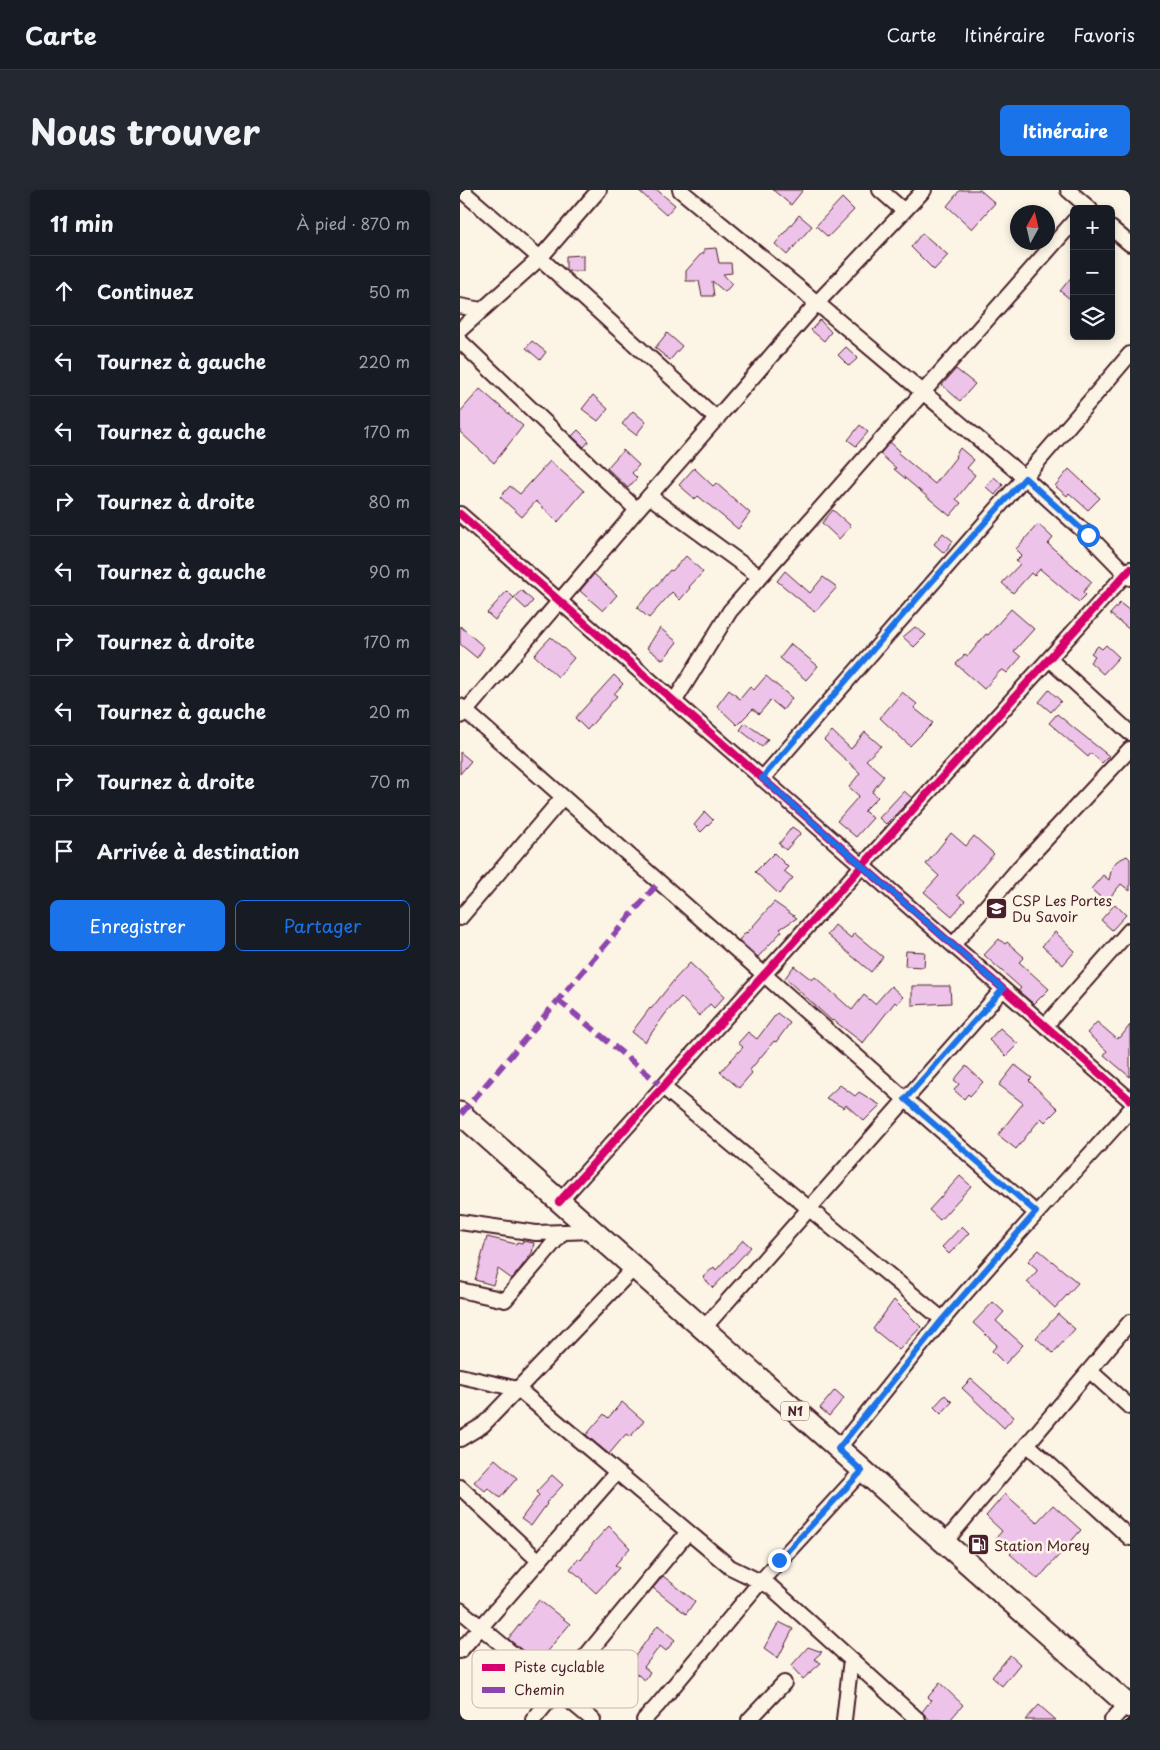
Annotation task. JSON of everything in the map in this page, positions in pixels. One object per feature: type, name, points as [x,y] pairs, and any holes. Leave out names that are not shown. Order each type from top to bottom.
[{"type":"main road","name":"N1","points":[[460,1114],[862,1471],[1129,1704]]},
{"type":"street","points":[[460,190],[540,258],[717,419]]},
{"type":"street","points":[[460,330],[540,258],[599,190]]},
{"type":"street","points":[[559,1202],[1048,659],[1128,574],[1025,478],[922,393],[818,303],[680,190]]},
{"type":"street","points":[[880,190],[904,211]]},
{"type":"street","points":[[924,190],[818,303],[649,496],[560,602],[462,711],[563,797],[1036,1212]]},
{"type":"street","points":[[1068,190],[1084,205]]},
{"type":"street","points":[[674,702],[721,623],[1070,226]]},
{"type":"street","points":[[1115,231],[1130,244]]},
{"type":"street","points":[[460,306],[481,310]]},
{"type":"street","points":[[460,341],[637,510]]},
{"type":"street","points":[[762,778],[928,586],[1025,478],[1130,354]]},
{"type":"street","points":[[649,496],[760,577]]},
{"type":"street","points":[[460,514],[1130,1100]]},
{"type":"street","points":[[1048,659],[1130,732]]},
{"type":"street","points":[[952,945],[1018,869],[1130,749]]},
{"type":"street","points":[[460,918],[465,901],[563,797]]},
{"type":"street","points":[[1045,1026],[1130,930]]},
{"type":"street","points":[[703,1328],[1003,989]]},
{"type":"street","points":[[663,1087],[942,1320]]},
{"type":"street","points":[[838,1449],[942,1320],[1036,1212],[1075,1172],[1130,1110]]},
{"type":"street","points":[[460,1222],[507,1230],[536,1232],[593,1231]]},
{"type":"street","points":[[460,1290],[505,1300],[563,1232]]},
{"type":"street","points":[[460,1439],[483,1425],[634,1268]]},
{"type":"street","points":[[945,1542],[1130,1322]]},
{"type":"street","points":[[1090,1371],[1130,1407]]},
{"type":"street","points":[[460,1376],[518,1389],[730,1567],[771,1587],[918,1720]]},
{"type":"street","points":[[1027,1444],[1130,1538]]},
{"type":"street","points":[[644,1720],[761,1581],[862,1471]]},
{"type":"street","points":[[460,1651],[616,1473]]},
{"type":"street","points":[[460,1487],[539,1561]]},
{"type":"street","points":[[591,1650],[688,1532]]},
{"type":"street","points":[[460,1610],[508,1650]]},
{"type":"street","points":[[844,1720],[851,1659]]},
{"type":"street","points":[[749,1720],[784,1683]]},
{"type":"street","points":[[1112,1720],[1129,1704]]},
{"type":"street","points":[[533,1720],[543,1708]]},
{"type":"street","points":[[578,1708],[593,1720]]},
{"type":"building","points":[[638,190],[657,190],[675,205],[666,215]]},
{"type":"building","points":[[773,190],[803,190],[791,205]]},
{"type":"building","points":[[960,190],[980,190],[995,203],[972,229],[947,206]]},
{"type":"building","points":[[842,198],[854,210],[828,237],[816,226]]},
{"type":"building","points":[[799,215],[812,226],[787,255],[775,244]]},
{"type":"building","points":[[922,233],[948,255],[934,270],[911,247]]},
{"type":"building","points":[[716,248],[719,263],[731,263],[732,273],[723,274],[732,284],[725,292],[712,281],[714,296],[702,296],[699,281],[686,281],[686,271],[704,253],[704,249]]},
{"type":"building","points":[[583,255],[583,271],[566,270],[566,256]]},
{"type":"building","points":[[1070,279],[1070,299],[1060,291]]},
{"type":"building","points":[[820,320],[831,332],[824,341],[811,330]]},
{"type":"building","points":[[667,333],[682,346],[670,360],[655,348]]},
{"type":"building","points":[[532,341],[546,352],[540,360],[526,348]]},
{"type":"building","points":[[846,347],[858,358],[849,366],[838,355]]},
{"type":"building","points":[[956,369],[975,384],[960,401],[942,385]]},
{"type":"building","points":[[480,389],[523,426],[494,463],[460,432],[460,412]]},
{"type":"building","points":[[593,395],[608,409],[598,421],[582,409]]},
{"type":"building","points":[[633,411],[646,422],[636,435],[622,424]]},
{"type":"building","points":[[860,425],[868,432],[856,446],[848,440]]},
{"type":"building","points":[[578,430],[589,441],[584,447],[572,436]]},
{"type":"building","points":[[890,442],[900,451],[898,453],[935,484],[956,457],[960,448],[974,460],[967,468],[975,475],[956,499],[961,503],[950,516],[894,469],[896,468],[880,454]]},
{"type":"building","points":[[623,450],[639,465],[632,473],[637,478],[628,488],[607,468]]},
{"type":"building","points":[[550,461],[584,491],[558,522],[536,501],[522,517],[500,497],[510,486],[520,494]]},
{"type":"building","points":[[694,468],[713,486],[716,483],[750,513],[738,529],[698,496],[695,499],[679,485]]},
{"type":"building","points":[[1069,469],[1100,498],[1088,510],[1069,493],[1067,496],[1055,486]]},
{"type":"building","points":[[994,477],[1003,485],[995,495],[986,487]]},
{"type":"building","points":[[833,510],[851,526],[839,539],[822,523]]},
{"type":"building","points":[[1038,524],[1053,538],[1048,544],[1092,582],[1083,592],[1086,595],[1079,602],[1040,569],[1034,576],[1031,573],[1013,593],[1002,583],[1020,564],[1016,561],[1022,555],[1016,549]]},
{"type":"building","points":[[943,533],[953,541],[944,553],[934,544]]},
{"type":"building","points":[[686,556],[703,572],[680,600],[672,592],[649,618],[637,608],[670,570],[672,571]]},
{"type":"building","points":[[785,571],[810,593],[823,577],[837,587],[815,612],[777,581]]},
{"type":"building","points":[[594,574],[617,595],[603,611],[580,591]]},
{"type":"building","points":[[521,590],[533,601],[526,609],[514,598]]},
{"type":"building","points":[[507,591],[514,598],[495,620],[487,613]]},
{"type":"building","points":[[1120,603],[1130,611],[1130,630],[1110,614]]},
{"type":"building","points":[[1011,609],[1034,629],[1014,651],[1021,657],[1007,673],[1003,670],[1000,671],[984,689],[956,664],[965,654],[968,656],[986,634],[988,635]]},
{"type":"building","points":[[460,626],[484,647],[477,658],[460,644]]},
{"type":"building","points":[[915,627],[926,635],[914,647],[903,637]]},
{"type":"building","points":[[660,628],[677,642],[663,660],[647,648]]},
{"type":"building","points":[[551,637],[574,658],[558,677],[534,655]]},
{"type":"building","points":[[791,644],[818,666],[806,680],[780,658]]},
{"type":"building","points":[[1106,645],[1119,657],[1103,674],[1090,662],[1095,656],[1091,653],[1098,646],[1102,649]]},
{"type":"building","points":[[614,675],[623,684],[614,694],[617,696],[587,730],[575,718]]},
{"type":"building","points":[[766,676],[792,698],[783,710],[771,700],[759,714],[753,709],[737,725],[717,706],[729,690],[740,699],[750,687],[754,690]]},
{"type":"building","points":[[1049,690],[1061,701],[1051,712],[1039,702]]},
{"type":"building","points":[[902,692],[917,704],[914,708],[933,723],[910,746],[880,718]]},
{"type":"building","points":[[1057,714],[1109,756],[1102,763],[1091,753],[1088,757],[1049,723]]},
{"type":"building","points":[[745,723],[768,739],[762,747],[740,730]]},
{"type":"building","points":[[832,731],[851,749],[865,732],[881,746],[866,760],[884,776],[872,792],[878,797],[864,811],[873,818],[856,837],[837,821],[859,796],[849,787],[860,773],[824,740]]},
{"type":"building","points":[[460,752],[471,761],[460,774]]},
{"type":"building","points":[[904,791],[912,798],[886,824],[879,818]]},
{"type":"building","points":[[705,812],[713,820],[701,832],[694,825]]},
{"type":"building","points":[[792,827],[801,833],[786,850],[779,844]]},
{"type":"building","points":[[951,833],[966,846],[974,836],[994,854],[957,895],[965,901],[952,916],[924,892],[939,876],[926,864]]},
{"type":"building","points":[[774,853],[788,867],[784,871],[793,878],[779,894],[755,872]]},
{"type":"building","points":[[1127,856],[1130,859],[1130,891],[1121,884],[1106,902],[1091,889],[1103,875],[1109,880],[1112,867],[1117,861]]},
{"type":"building","points":[[774,902],[797,918],[780,929],[782,931],[758,957],[739,940]]},
{"type":"building","points":[[1115,904],[1126,915],[1112,930],[1101,920]]},
{"type":"building","points":[[835,925],[851,938],[854,933],[883,957],[871,972],[827,935]]},
{"type":"building","points":[[1055,932],[1075,951],[1063,965],[1042,946]]},
{"type":"building","points":[[999,939],[1005,944],[1007,942],[1024,957],[1019,962],[1049,989],[1034,1004],[1018,991],[1021,988],[984,955]]},
{"type":"building","points":[[906,951],[925,952],[924,967],[905,966]]},
{"type":"building","points":[[690,963],[725,996],[714,1008],[710,1004],[699,1016],[681,997],[666,1013],[645,1042],[632,1032],[650,1008]]},
{"type":"building","points":[[794,966],[812,980],[815,977],[852,1010],[864,995],[875,1004],[891,986],[903,997],[897,1004],[895,1002],[863,1043],[832,1021],[785,978]]},
{"type":"building","points":[[912,986],[950,986],[951,1003],[912,1005]]},
{"type":"building","points":[[777,1013],[790,1023],[776,1042],[774,1041],[750,1070],[752,1073],[739,1088],[720,1072],[743,1047],[738,1043],[748,1032],[757,1039]]},
{"type":"building","points":[[1097,1022],[1117,1039],[1118,1037],[1120,1038],[1130,1025],[1130,1077],[1104,1055],[1107,1051],[1087,1033]]},
{"type":"building","points":[[1000,1028],[1018,1044],[1006,1056],[989,1040]]},
{"type":"building","points":[[1015,1065],[1032,1078],[1029,1081],[1058,1109],[1045,1122],[1041,1118],[1016,1149],[998,1135],[1023,1103],[999,1085]]},
{"type":"building","points":[[966,1066],[983,1082],[970,1096],[968,1094],[964,1099],[954,1090],[959,1084],[954,1080]]},
{"type":"building","points":[[840,1085],[855,1096],[859,1092],[880,1105],[864,1121],[846,1105],[844,1108],[826,1098]]},
{"type":"building","points":[[960,1176],[971,1186],[940,1220],[929,1210]]},
{"type":"building","points":[[962,1226],[969,1233],[949,1254],[942,1247]]},
{"type":"building","points":[[487,1237],[516,1244],[523,1241],[534,1243],[532,1253],[512,1279],[498,1269],[493,1285],[475,1280]]},
{"type":"building","points":[[743,1240],[751,1247],[713,1288],[703,1277],[714,1267],[716,1270]]},
{"type":"building","points":[[1039,1250],[1078,1283],[1055,1308],[1027,1282],[1037,1271],[1028,1261]]},
{"type":"building","points":[[894,1300],[921,1327],[899,1350],[873,1329]]},
{"type":"building","points":[[993,1302],[1004,1312],[996,1321],[1023,1345],[1005,1364],[992,1351],[997,1345],[973,1323]]},
{"type":"building","points":[[1058,1314],[1075,1329],[1053,1353],[1036,1338]]},
{"type":"building","points":[[971,1379],[1014,1417],[1004,1428],[962,1388]]},
{"type":"building","points":[[835,1390],[844,1398],[829,1416],[820,1408]]},
{"type":"building","points":[[945,1395],[952,1402],[941,1414],[934,1407]]},
{"type":"building","points":[[622,1402],[644,1421],[630,1437],[626,1434],[609,1454],[586,1435],[604,1414],[608,1418]]},
{"type":"building","points":[[495,1459],[517,1478],[500,1498],[488,1488],[485,1491],[474,1482]]},
{"type":"building","points":[[552,1475],[563,1485],[546,1503],[531,1526],[521,1519],[539,1495],[536,1492]]},
{"type":"building","points":[[1005,1494],[1037,1522],[1053,1505],[1081,1530],[1038,1579],[1010,1554],[1012,1552],[996,1538],[1002,1531],[986,1516]]},
{"type":"building","points":[[609,1526],[630,1548],[615,1565],[619,1568],[596,1593],[570,1569],[579,1558],[581,1560]]},
{"type":"building","points":[[663,1576],[695,1601],[686,1614],[653,1588]]},
{"type":"building","points":[[539,1600],[570,1624],[548,1650],[521,1650],[508,1639]]},
{"type":"building","points":[[779,1622],[793,1629],[778,1658],[764,1648]]},
{"type":"building","points":[[658,1625],[675,1640],[666,1651],[660,1646],[644,1667],[650,1672],[645,1680],[638,1675],[638,1652]]},
{"type":"building","points":[[808,1647],[822,1652],[814,1659],[821,1663],[803,1679],[791,1666]]},
{"type":"building","points":[[1010,1655],[1020,1664],[1002,1686],[992,1677]]},
{"type":"building","points":[[940,1683],[963,1705],[950,1720],[930,1720],[922,1712],[931,1700],[928,1697]]},
{"type":"building","points":[[1039,1705],[1056,1720],[1025,1720]]},
{"type":"marked path","points":[[461,1114],[659,882]]},
{"type":"marked path","points":[[558,1000],[663,1087]]},
{"type":"cycle path","points":[[460,514],[1130,1100]]},
{"type":"cycle path","points":[[559,1202],[1130,569]]},
{"type":"place","name":"CSP Les Portes Du Savoir","points":[[996,908]]},
{"type":"place","name":"Station Morey","points":[[978,1545]]},
{"type":"route","points":[[779,1560],[862,1471],[838,1449],[942,1320],[1036,1212],[905,1099],[1003,989],[762,778],[928,586],[1025,478],[1088,535]]}]
